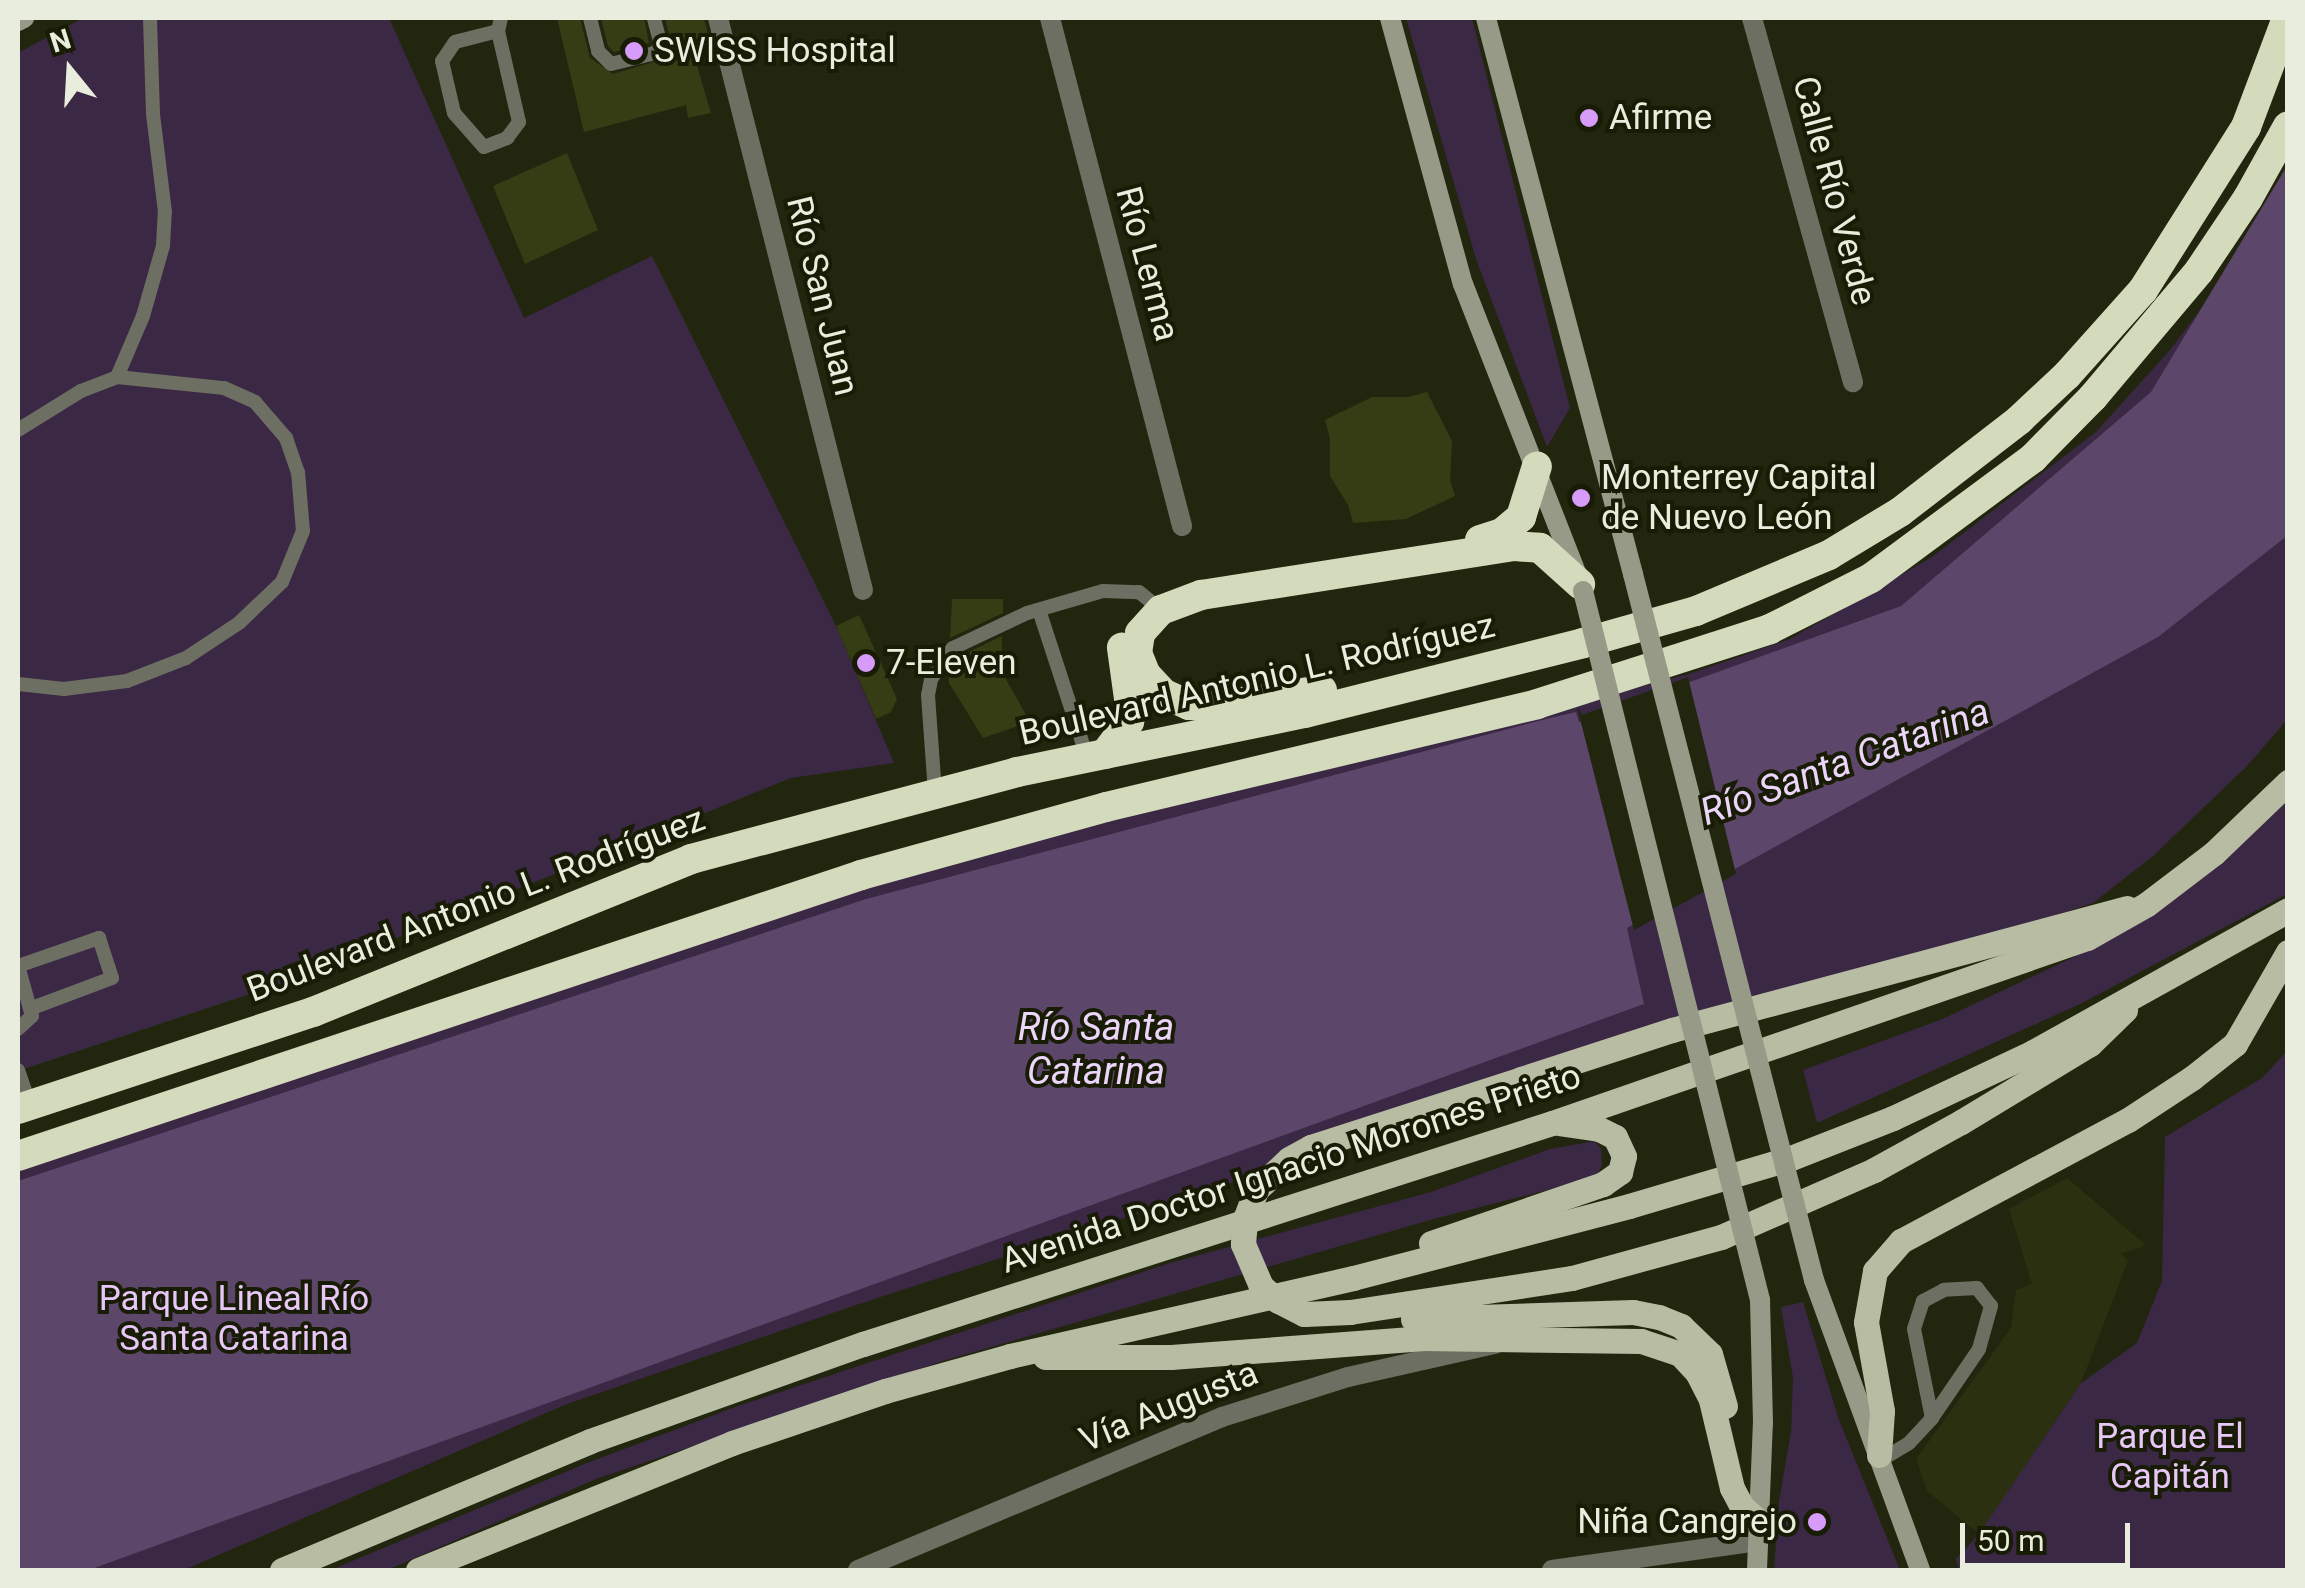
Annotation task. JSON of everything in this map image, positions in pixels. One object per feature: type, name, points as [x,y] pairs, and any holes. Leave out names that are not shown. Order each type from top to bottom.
[{"type":"highway","name":"Boulevard Antonio L. Rodríguez","points":[[24,1107],[313,1012],[691,859],[935,793],[1410,688],[1583,643],[1762,586],[1872,530],[1961,467],[2067,376],[2143,290],[2246,127],[2288,18]]},
{"type":"highway","points":[[18,1156],[861,876],[1106,807],[1537,704],[1770,629],[1870,578],[2033,458],[2094,398],[2199,271],[2248,198],[2288,126]]},
{"type":"highway","points":[[1096,756],[1130,722],[1132,703],[1123,666],[1123,641],[1131,617],[1192,581],[1443,548],[1502,534],[1526,507],[1537,466]]},
{"type":"highway","points":[[1155,604],[1514,546],[1540,548],[1582,588]]},
{"type":"highway","points":[[1155,604],[1140,633],[1140,664],[1164,694],[1189,705],[1216,706],[1324,690],[1410,688]]},
{"type":"main road","points":[[18,21],[24,18]]},
{"type":"main road","points":[[1390,18],[1462,284],[1582,588],[1760,1300],[1763,1372],[1757,1570]]},
{"type":"main road","points":[[1486,18],[1814,1280],[1920,1570]]},
{"type":"main road","name":"Avenida Doctor Ignacio Morones Prieto","points":[[282,1570],[590,1441],[862,1344],[1552,1122],[2087,938],[2147,904],[2214,853],[2288,782]]},
{"type":"main road","points":[[2141,992],[2090,1044],[1946,1130],[1768,1218],[1658,1256],[1490,1293],[1350,1312],[1304,1314],[1278,1302],[1261,1286],[1243,1244],[1244,1219],[1256,1190],[1280,1166],[1311,1147],[1672,1030],[2093,914],[2147,904]]},
{"type":"main road","points":[[418,1570],[448,1564],[732,1443],[885,1391],[1010,1356],[1353,1278],[1629,1206],[1791,1158],[1893,1118],[2033,1052],[2288,910]]},
{"type":"main road","points":[[1880,1458],[1882,1411],[1866,1322],[1875,1271],[1901,1241],[2128,1120],[2192,1078],[2235,1044],[2288,952]]},
{"type":"main road","points":[[1353,1278],[1436,1240],[1603,1184],[1620,1172],[1624,1156],[1615,1137],[1600,1129],[1552,1122]]},
{"type":"main road","points":[[1350,1312],[1393,1320],[1633,1312],[1680,1326],[1710,1354],[1719,1374],[1728,1418],[1726,1460]]},
{"type":"main road","points":[[1010,1356],[1171,1357],[1270,1347],[1513,1336],[1642,1341],[1680,1354],[1703,1381],[1737,1500],[1758,1531]]},
{"type":"street","name":"Río San Juan","points":[[718,18],[863,590]]},
{"type":"street","name":"Río Lerma","points":[[1050,18],[1182,526]]},
{"type":"street","name":"Calle Río Verde","points":[[1752,18],[1853,382]]},
{"type":"street","name":"Vía Augusta","points":[[858,1570],[1222,1417],[1348,1377],[1461,1354],[1513,1336]]},
{"type":"street","points":[[1552,1570],[1758,1531]]},
{"type":"lane","points":[[117,377],[143,316],[163,246],[165,212],[153,114],[150,18]]},
{"type":"lane","points":[[590,18],[598,50],[611,64],[655,52],[660,44],[654,18]]},
{"type":"lane","points":[[500,24],[519,122],[507,138],[484,147],[454,113],[442,61],[455,42],[500,24]]},
{"type":"lane","points":[[18,430],[81,391],[117,377],[224,388],[255,402],[286,438],[298,472],[303,531],[282,582],[240,623],[186,658],[126,682],[64,689],[18,684]]},
{"type":"lane","points":[[935,793],[931,680],[953,648],[1039,610],[1103,590],[1126,590],[1155,604]]},
{"type":"lane","points":[[1039,610],[1096,756]]},
{"type":"lane","points":[[18,1029],[29,1021],[32,1008],[18,966],[99,938],[112,978],[32,1008]]},
{"type":"lane","points":[[18,1070],[24,1107]]},
{"type":"lane","points":[[1880,1458],[1909,1442],[1932,1418],[1979,1349],[1991,1306],[1976,1288],[1944,1290],[1923,1301],[1914,1330],[1932,1418]]},
{"type":"shaded area","points":[[2067,1178],[2146,1245],[2121,1254],[2128,1261],[2081,1383],[1979,1534],[1927,1491],[1916,1459],[2011,1328],[2016,1290],[2032,1284],[2009,1209]]},
{"type":"green space","points":[[83,18],[389,18],[524,318],[652,256],[836,626],[894,763],[791,778],[298,978],[18,1071],[18,53]]},
{"type":"green space","points":[[1406,18],[1472,18],[1570,408],[1547,447],[1476,259]]},
{"type":"green space","name":"Río Santa Catarina","points":[[2287,179],[2287,720],[2247,766],[2153,856],[2093,903],[859,1304],[567,1404],[184,1570],[18,1570],[18,1170],[420,1032],[954,861],[1689,674],[1790,639],[1932,557],[2096,432],[2170,350],[2270,217]]},
{"type":"green space","points":[[2287,801],[2287,894],[2080,1004],[1817,1123],[1803,1070],[1940,1020],[2074,957],[2214,869]]},
{"type":"green space","name":"Parque El Capitán","points":[[2287,1051],[2287,1570],[1959,1570],[1956,1559],[1979,1534],[2081,1383],[2137,1343],[2162,1281],[2165,1137],[2262,1078]]},
{"type":"green space","points":[[1595,1141],[1601,1149],[1602,1165],[1596,1178],[1437,1218],[946,1360],[596,1479],[387,1570],[331,1570],[587,1463],[738,1406],[1170,1263],[1431,1192],[1550,1149]]},
{"type":"green space","points":[[1803,1302],[1839,1420],[1900,1570],[1774,1570],[1779,1501],[1791,1432],[1793,1378],[1781,1307]]},
{"type":"water","name":"Río Santa Catarina","points":[[2287,166],[2287,536],[2158,637],[1627,928],[1644,1004],[89,1570],[18,1570],[18,1181],[866,899],[1546,719],[1576,712],[1579,722],[1901,606],[2151,392]]},
{"type":"pier","points":[[1688,677],[1736,874],[1634,930],[1577,707],[1582,715]]},
{"type":"building","points":[[557,18],[580,18],[590,58],[613,74],[664,59],[672,46],[665,18],[704,18],[710,43],[695,59],[711,113],[688,118],[686,105],[584,132]]},
{"type":"building","points":[[601,18],[644,18],[649,43],[614,52],[608,46]]},
{"type":"building","points":[[567,153],[598,230],[525,264],[493,186]]},
{"type":"building","points":[[1427,392],[1452,441],[1450,480],[1455,496],[1406,519],[1353,523],[1348,505],[1330,476],[1330,439],[1325,420],[1372,397],[1408,397]]},
{"type":"building","points":[[952,599],[1003,599],[1003,613],[950,638]]},
{"type":"building","name":"7-Eleven","points":[[859,615],[897,699],[891,712],[876,719],[836,626]]},
{"type":"building","name":"7-Eleven","points":[[1002,636],[1002,672],[1030,722],[983,738],[949,683],[949,672],[960,656]]},
{"type":"place","name":"SWISS Hospital","points":[[634,51]]},
{"type":"place","name":"Afirme","points":[[1589,118]]},
{"type":"place","name":"Monterrey Capital de Nuevo León","points":[[1581,498]]},
{"type":"place","name":"7-Eleven","points":[[866,663]]},
{"type":"place","name":"Niña Cangrejo","points":[[1817,1522]]},
{"type":"park label","name":"Parque Lineal Río Santa Catarina","points":[[234,1319]]}]
